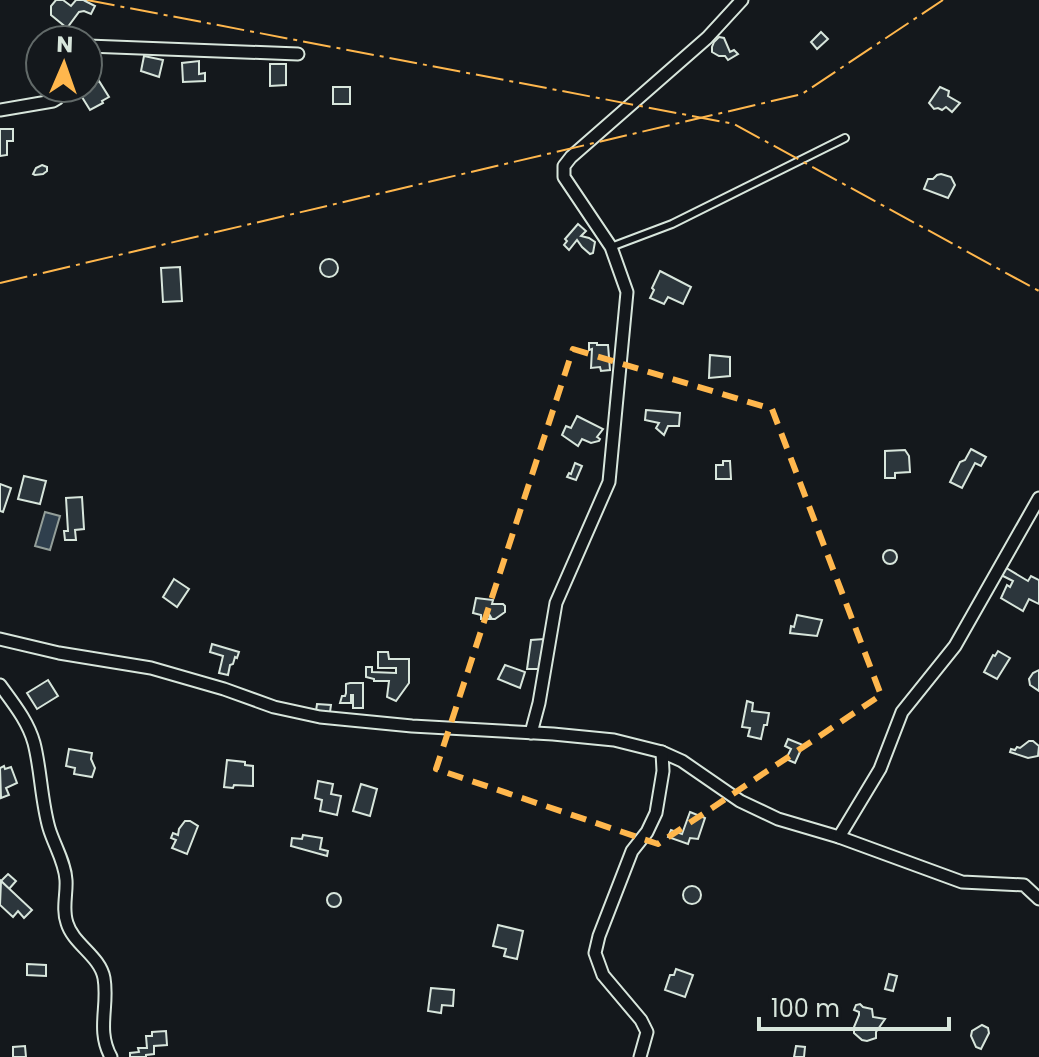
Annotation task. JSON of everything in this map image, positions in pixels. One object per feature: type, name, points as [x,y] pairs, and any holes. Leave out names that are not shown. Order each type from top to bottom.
[{"type":"street","points":[[531,733],[556,603],[609,482],[627,292],[611,247],[564,177],[564,166],[707,38],[742,0]]},
{"type":"street","points":[[104,47],[298,54]]},
{"type":"street","points":[[0,110],[35,104]]},
{"type":"street","points":[[839,837],[880,769],[902,712],[955,646],[1039,498]]},
{"type":"street","points":[[0,639],[59,653],[151,668],[274,707],[320,717],[614,740],[662,752],[682,761],[740,801],[778,819],[839,837],[962,882],[1024,885],[1039,899]]},
{"type":"street","points":[[0,685],[27,723],[34,743],[49,829],[66,881],[66,922],[104,976],[104,1033],[111,1057]]},
{"type":"street","points":[[640,1057],[647,1032],[641,1020],[603,975],[595,953],[632,851],[647,832],[656,813],[663,771],[662,752]]},
{"type":"lane","points":[[611,247],[672,224],[845,138]]},
{"type":"highlighted area","points":[[573,349],[772,409],[881,695],[658,844],[436,769]]},
{"type":"water","points":[[45,512],[60,516],[50,550],[35,546]]},
{"type":"building","points":[[56,0],[63,0],[71,6],[76,0],[86,0],[95,6],[91,14],[79,12],[70,24],[62,24],[51,15],[51,6]]},
{"type":"building","points":[[821,32],[828,39],[817,49],[811,42]]},
{"type":"building","points":[[719,37],[724,38],[730,52],[734,50],[738,54],[728,60],[712,52],[714,42]]},
{"type":"building","points":[[144,56],[163,60],[159,77],[141,71]]},
{"type":"building","points":[[199,61],[199,74],[205,73],[205,81],[183,82],[182,63]]},
{"type":"building","points":[[270,64],[286,64],[286,85],[270,86]]},
{"type":"building","points":[[333,87],[350,87],[350,104],[333,104]]},
{"type":"building","points":[[940,87],[949,91],[948,96],[960,103],[952,112],[946,107],[934,109],[929,103]]},
{"type":"building","points":[[86,104],[101,104],[90,110]]},
{"type":"building","points":[[0,129],[13,129],[13,141],[7,141],[7,155],[0,156]]},
{"type":"building","points":[[42,165],[47,167],[47,171],[33,174],[36,168]]},
{"type":"building","points":[[941,174],[951,177],[955,185],[948,198],[924,189],[928,179]]},
{"type":"building","points":[[578,224],[586,231],[581,236],[595,242],[593,253],[590,254],[577,240],[569,250],[564,245],[565,239]]},
{"type":"building","points":[[329,259],[338,268],[329,277],[320,268]]},
{"type":"building","points":[[180,267],[182,301],[163,302],[161,268]]},
{"type":"building","points":[[660,271],[691,287],[683,304],[668,297],[664,304],[650,298]]},
{"type":"building","points":[[589,343],[608,345],[610,370],[591,368],[592,349],[589,350]]},
{"type":"building","points":[[710,355],[730,357],[730,376],[709,378]]},
{"type":"building","points":[[646,410],[680,413],[679,426],[668,426],[664,435],[656,428],[659,423],[645,420]]},
{"type":"building","points":[[577,416],[603,429],[597,437],[599,441],[591,443],[582,439],[578,446],[562,435],[566,426],[571,428]]},
{"type":"building","points":[[971,449],[986,457],[981,466],[975,463],[962,488],[950,482]]},
{"type":"building","points":[[905,450],[909,456],[910,472],[895,473],[895,478],[885,478],[885,451]]},
{"type":"building","points":[[723,461],[730,461],[731,479],[716,479],[716,465],[723,465]]},
{"type":"building","points":[[575,463],[582,466],[576,480],[567,477]]},
{"type":"building","points":[[24,476],[46,481],[40,504],[18,499]]},
{"type":"building","points":[[0,484],[11,488],[3,512],[0,511]]},
{"type":"building","points":[[82,497],[84,529],[75,530],[76,540],[65,540],[64,531],[68,531],[66,498]]},
{"type":"building","points":[[890,550],[897,557],[890,564],[883,557]]},
{"type":"building","points":[[1003,566],[1028,581],[1031,576],[1039,580],[1039,604],[1029,599],[1023,611],[1001,598],[1007,585],[1010,587],[1013,581],[999,574]]},
{"type":"building","points":[[174,579],[189,589],[177,607],[163,597]]},
{"type":"building","points":[[476,598],[503,604],[505,612],[495,619],[489,614],[490,619],[481,619],[481,615],[473,613]]},
{"type":"building","points":[[797,615],[822,620],[817,636],[790,633]]},
{"type":"building","points":[[544,639],[539,669],[527,669],[531,640]]},
{"type":"building","points":[[212,644],[239,652],[230,665],[228,675],[219,673],[223,656],[210,652]]},
{"type":"building","points":[[998,651],[1010,658],[997,679],[984,672]]},
{"type":"building","points":[[378,652],[388,652],[389,659],[409,659],[409,683],[396,701],[387,697],[389,681],[374,681],[366,677],[366,667],[372,667],[372,672],[396,673],[396,668],[378,668]]},
{"type":"building","points":[[505,665],[525,672],[520,688],[498,679]]},
{"type":"building","points":[[1039,670],[1039,691],[1030,685],[1029,679]]},
{"type":"building","points":[[48,680],[58,696],[37,709],[27,693]]},
{"type":"building","points":[[363,683],[363,708],[353,708],[353,695],[351,703],[340,703],[346,693],[346,684]]},
{"type":"building","points":[[747,701],[753,703],[752,711],[769,713],[761,739],[748,736],[750,728],[742,727]]},
{"type":"building","points":[[317,704],[331,705],[330,712],[316,711]]},
{"type":"building","points":[[788,739],[803,745],[795,763],[786,759],[791,749],[785,746]]},
{"type":"building","points":[[1029,741],[1039,746],[1038,756],[1028,758],[1010,752],[1011,749],[1020,748]]},
{"type":"building","points":[[69,749],[92,753],[95,768],[92,777],[74,774],[75,768],[66,766]]},
{"type":"building","points":[[227,760],[253,766],[253,786],[224,787]]},
{"type":"building","points":[[4,766],[5,769],[11,767],[17,783],[6,788],[9,795],[1,798],[0,768]]},
{"type":"building","points":[[318,781],[333,784],[331,794],[341,796],[337,815],[320,811],[322,800],[315,798]]},
{"type":"building","points":[[361,784],[377,789],[370,816],[353,811]]},
{"type":"building","points":[[690,812],[705,818],[698,839],[690,838],[688,844],[668,837],[671,830],[682,834]]},
{"type":"building","points":[[185,821],[198,826],[187,854],[172,848],[176,840],[171,838],[173,833],[178,835]]},
{"type":"building","points":[[303,835],[322,838],[320,849],[328,851],[327,856],[291,846],[292,838],[302,839]]},
{"type":"building","points":[[8,874],[16,881],[9,889],[1,881]]},
{"type":"building","points":[[1,881],[32,910],[24,918],[18,911],[13,917],[0,905]]},
{"type":"building","points":[[692,886],[701,895],[692,904],[683,895]]},
{"type":"building","points":[[334,893],[341,900],[334,907],[327,900]]},
{"type":"building","points":[[498,925],[523,931],[517,959],[504,956],[506,949],[493,946]]},
{"type":"building","points":[[27,964],[46,965],[46,976],[27,975]]},
{"type":"building","points":[[676,969],[693,975],[685,997],[665,990],[670,975],[674,975]]},
{"type":"building","points":[[889,974],[897,976],[893,991],[885,989]]},
{"type":"building","points":[[431,988],[454,990],[453,1006],[442,1005],[441,1013],[428,1011]]},
{"type":"building","points":[[860,1004],[872,1009],[873,1017],[885,1019],[876,1032],[876,1038],[867,1041],[854,1033],[859,1012],[854,1010]]},
{"type":"building","points":[[982,1025],[988,1028],[989,1033],[981,1049],[976,1047],[971,1036],[972,1031]]},
{"type":"building","points":[[166,1031],[167,1045],[154,1046],[154,1054],[146,1057],[130,1057],[130,1053],[139,1052],[138,1048],[147,1048],[146,1036],[152,1036],[152,1032]]},
{"type":"building","points":[[25,1046],[26,1057],[13,1057],[13,1047]]},
{"type":"building","points":[[796,1046],[805,1047],[804,1057],[794,1057]]},
{"type":"power","points":[[87,0],[734,124],[1039,291]]},
{"type":"power","points":[[0,283],[802,94],[943,0]]}]
